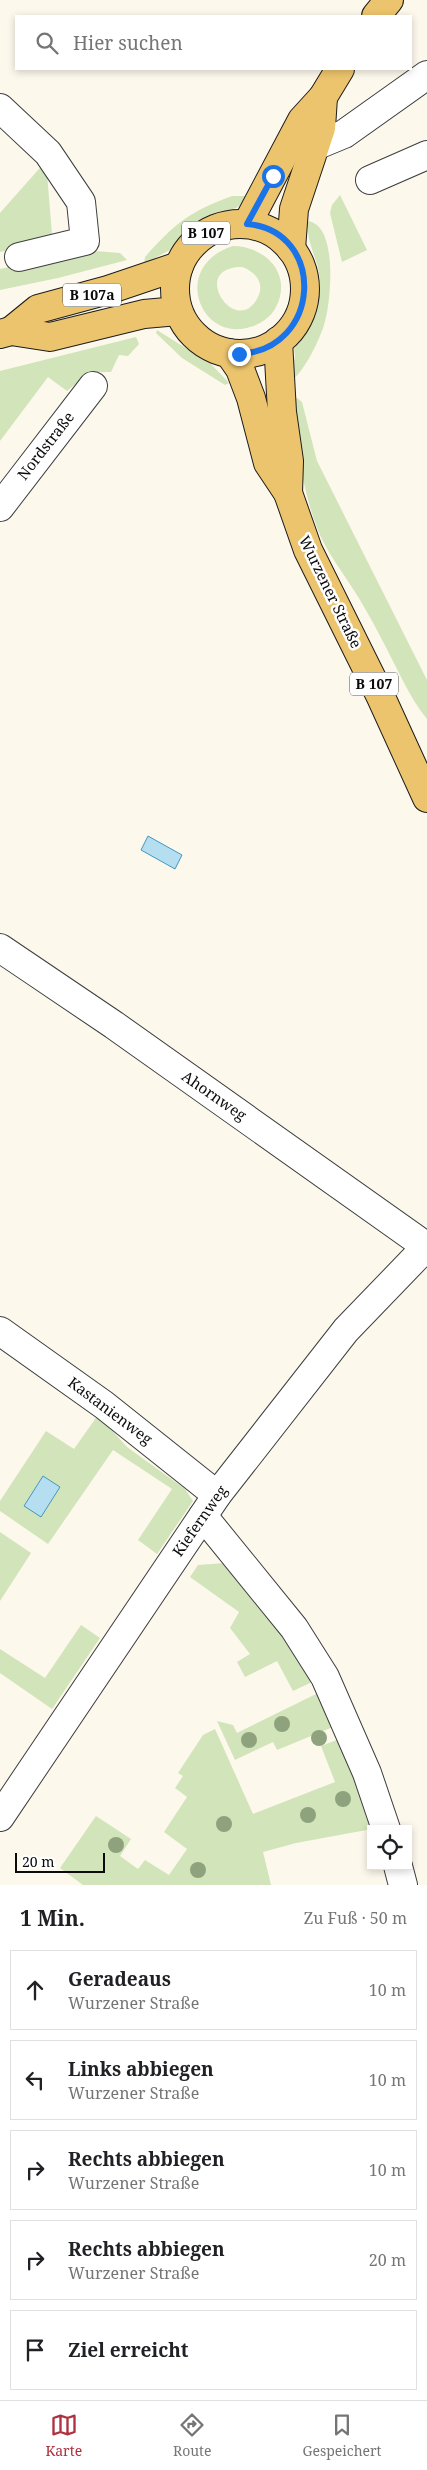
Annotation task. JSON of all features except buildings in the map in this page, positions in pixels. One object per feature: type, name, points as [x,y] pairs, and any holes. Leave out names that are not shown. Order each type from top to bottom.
[{"type":"main road","points":[[377,15],[389,0]]},
{"type":"main road","name":"B 107","points":[[247,224],[302,120],[323,97],[339,70]]},
{"type":"main road","name":"B 107","points":[[291,249],[294,209],[321,128],[323,97]]},
{"type":"main road","name":"B 107","points":[[247,224],[265,228],[274,233],[291,249],[302,269],[305,293],[297,319],[287,333],[278,341],[258,351],[230,353],[202,342],[188,328],[178,311],[174,291],[179,266],[184,255],[202,235],[225,225],[247,224]]},
{"type":"main road","name":"B 107a","points":[[5,332],[38,309],[108,290],[179,266]]},
{"type":"main road","name":"B 107a","points":[[5,332],[50,337],[144,314],[178,311]]},
{"type":"main road","name":"Wurzener Straße","points":[[278,341],[282,412],[289,461],[288,493]]},
{"type":"main road","name":"Wurzener Straße","points":[[230,353],[240,369],[251,398],[268,463],[288,493],[308,550],[376,687],[427,798]]},
{"type":"street","points":[[315,146],[344,134],[427,75]]},
{"type":"street","points":[[0,108],[48,153],[81,202],[85,241],[18,257]]},
{"type":"street","points":[[370,180],[427,155]]},
{"type":"street","name":"Nordstraße","points":[[0,507],[93,386]]},
{"type":"street","name":"Ahornweg","points":[[0,948],[114,1025],[427,1246]]},
{"type":"street","name":"Kiefernweg","points":[[0,1817],[210,1505],[346,1330],[427,1246]]},
{"type":"street","name":"Kastanienweg","points":[[0,1331],[104,1405],[210,1505],[325,1677],[367,1773],[385,1825]]},
{"type":"street","points":[[399,1870],[403,1885]]},
{"type":"green space","points":[[46,161],[52,234],[43,243],[0,252],[0,213]]},
{"type":"green space","points":[[340,195],[367,250],[342,262],[330,213],[332,205]]},
{"type":"green space","points":[[232,196],[247,196],[249,199],[236,208],[207,217],[187,228],[170,250],[144,264],[145,257],[165,235],[184,219],[205,207]]},
{"type":"green space","points":[[307,221],[317,225],[324,235],[328,249],[330,266],[329,300],[327,315],[319,339],[306,364],[291,381],[295,356],[294,349],[307,328],[319,295],[319,271],[308,232]]},
{"type":"green space","points":[[233,246],[245,247],[256,251],[273,264],[281,284],[280,295],[274,311],[262,322],[250,327],[232,329],[217,324],[206,314],[199,300],[198,285],[202,269],[214,256]],"holes":[[[242,267],[258,278],[260,292],[249,308],[239,310],[229,306],[222,298],[217,288],[218,278],[226,270]]]},
{"type":"green space","points":[[82,250],[120,253],[127,260],[58,278],[0,290],[0,269]]},
{"type":"green space","points":[[157,330],[211,364],[229,383],[225,385],[182,358],[156,333]]},
{"type":"green space","points":[[136,337],[139,344],[128,356],[119,355],[111,372],[90,372],[67,391],[48,377],[0,441],[0,371]]},
{"type":"green space","points":[[291,398],[297,398],[302,402],[317,461],[427,680],[427,719],[402,679],[368,614],[320,535],[304,485]]},
{"type":"green space","points":[[98,1415],[127,1447],[185,1489],[193,1501],[157,1554],[138,1540],[172,1489],[113,1450],[48,1544],[0,1511],[0,1501],[46,1431],[74,1449]]},
{"type":"green space","points":[[0,1532],[31,1553],[0,1601]]},
{"type":"green space","points":[[225,1563],[278,1630],[312,1682],[293,1691],[277,1661],[245,1677],[237,1662],[250,1654],[230,1628],[239,1612],[190,1577],[198,1565]]},
{"type":"green space","points":[[81,1625],[100,1638],[52,1709],[0,1673],[0,1649],[45,1678]]},
{"type":"green space","points":[[318,1693],[333,1727],[277,1750],[273,1742],[235,1760],[217,1721],[233,1725],[237,1733]]},
{"type":"green space","points":[[215,1729],[253,1814],[335,1782],[321,1746],[339,1739],[353,1771],[371,1825],[367,1825],[367,1830],[296,1843],[263,1852],[271,1885],[83,1885],[60,1868],[96,1816],[131,1839],[120,1856],[138,1869],[145,1860],[169,1875],[187,1849],[164,1832],[187,1797],[175,1788],[183,1776],[178,1773],[203,1735]]},
{"type":"water","points":[[148,836],[182,855],[175,869],[141,850]]},
{"type":"water","points":[[43,1476],[60,1487],[41,1517],[24,1506]]},
{"type":"route","points":[[239,354],[269,347],[287,333],[300,314],[305,293],[302,269],[291,249],[274,233],[265,228],[247,224],[273,176]]}]
